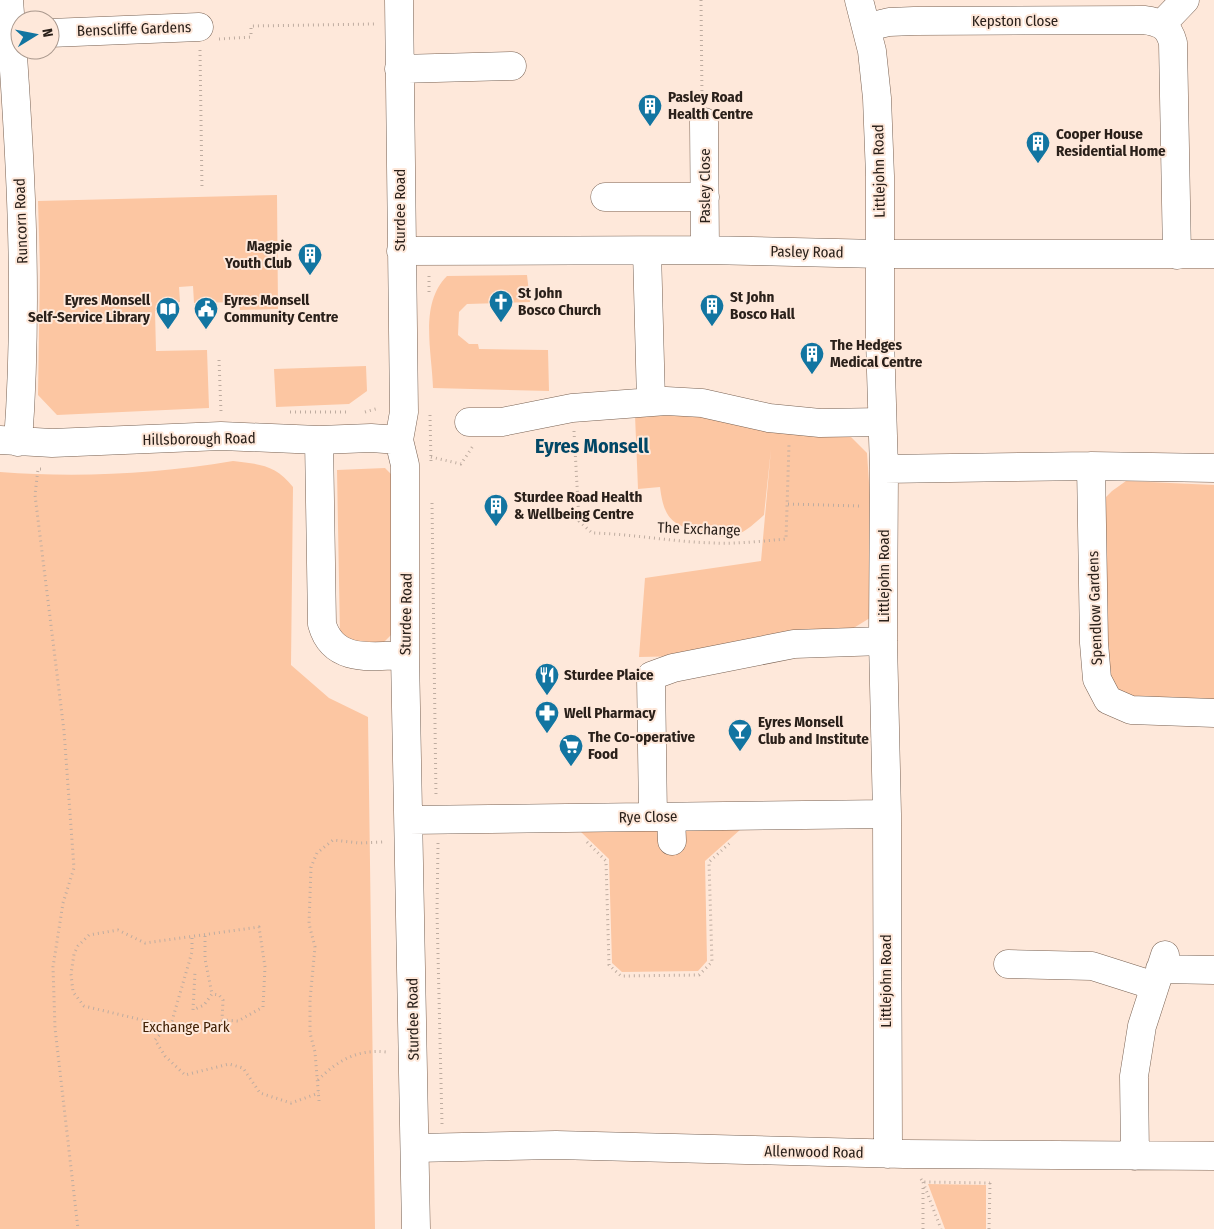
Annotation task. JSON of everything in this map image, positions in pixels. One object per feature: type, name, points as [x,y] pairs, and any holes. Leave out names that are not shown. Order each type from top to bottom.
[{"type":"street","name":"Sturdee Road","points":[[399,0],[404,412],[398,440],[405,464],[405,656],[416,1229]]},
{"type":"street","name":"Littlejohn Road","points":[[859,0],[868,27],[877,98],[884,469],[883,641],[887,814],[888,1154]]},
{"type":"street","points":[[1177,255],[1173,43],[1170,32],[1162,24],[1185,0]]},
{"type":"street","name":"Kepston Close","points":[[868,27],[889,22],[914,21],[1144,20],[1162,24]]},
{"type":"street","name":"Benscliffe Gardens","points":[[60,33],[199,33]]},
{"type":"street","name":"Runcorn Road","points":[[9,441],[24,326],[7,78],[11,60]]},
{"type":"street","points":[[400,69],[512,66]]},
{"type":"street","name":"Pasley Close","points":[[704,122],[705,250]]},
{"type":"street","points":[[605,197],[705,197]]},
{"type":"street","name":"Pasley Road","points":[[401,251],[705,250],[880,254],[1214,254]]},
{"type":"street","points":[[647,251],[650,401]]},
{"type":"street","points":[[469,422],[502,422],[572,408],[650,401],[702,403],[820,424],[882,422]]},
{"type":"street","name":"Hillsborough Road","points":[[9,441],[222,436],[319,440],[371,438],[398,440]]},
{"type":"street","points":[[319,440],[322,624],[326,637],[334,647],[346,653],[363,656],[405,656]]},
{"type":"street","points":[[884,469],[1092,466],[1214,468]]},
{"type":"street","name":"Spendlow Gardens","points":[[1092,466],[1094,643],[1097,679],[1108,700],[1131,710],[1214,713]]},
{"type":"street","points":[[665,825],[651,676],[673,668],[794,644],[883,641]]},
{"type":"street","name":"Rye Close","points":[[409,820],[576,818],[665,825],[745,816],[887,814]]},
{"type":"street","points":[[1008,964],[1160,970],[1214,970]]},
{"type":"street","points":[[1135,1156],[1134,1076],[1142,1026],[1160,970]]},
{"type":"street","name":"Allenwood Road","points":[[415,1148],[556,1145],[888,1154],[1214,1156]]},
{"type":"path","points":[[701,0],[704,122]]},
{"type":"path","name":"Benscliffe Gardens","points":[[199,33],[251,37],[250,26],[374,24]]},
{"type":"path","points":[[199,33],[202,190]]},
{"type":"path","points":[[429,298],[430,251]]},
{"type":"path","points":[[219,360],[220,412]]},
{"type":"path","points":[[363,412],[379,408]]},
{"type":"path","name":"The Exchange","points":[[572,408],[580,521],[592,533],[624,533],[652,539],[716,543],[786,539],[788,504]]},
{"type":"path","points":[[430,410],[431,467]]},
{"type":"path","points":[[211,412],[230,412]]},
{"type":"path","points":[[287,412],[354,412]]},
{"type":"path","points":[[789,420],[788,504],[884,506]]},
{"type":"path","points":[[431,457],[461,464],[473,446],[469,422]]},
{"type":"path","points":[[48,468],[38,469],[35,495],[64,731],[74,868],[63,903],[53,967],[55,1028],[78,1229]]},
{"type":"path","points":[[432,496],[435,778],[438,820],[437,921],[442,1147]]},
{"type":"path","points":[[576,818],[577,832],[606,860],[609,965],[621,976],[631,976],[699,975],[712,962],[709,862],[745,829],[745,816]]},
{"type":"path","points":[[319,1101],[310,1033],[310,1000],[315,947],[309,924],[311,867],[317,853],[333,840],[359,843],[384,842]]},
{"type":"path","points":[[167,1026],[84,1006],[73,992],[71,974],[74,954],[78,946],[88,935],[118,930],[145,943],[192,938],[259,927],[264,949],[263,1007],[238,1021],[222,1020],[223,1000],[219,995],[212,994]]},
{"type":"path","points":[[195,972],[193,1010],[204,1005],[212,994],[205,959],[205,936]]},
{"type":"path","points":[[192,938],[192,952],[177,1005],[167,1026],[155,1040],[165,1056],[185,1075],[230,1064],[243,1068],[260,1093],[291,1103],[319,1093]]},
{"type":"path","points":[[317,1080],[348,1056],[375,1051],[386,1052]]},
{"type":"path","points":[[923,1229],[923,1182],[941,1229]]},
{"type":"path","points":[[989,1229],[990,1182]]},
{"type":"green space","points":[[277,195],[278,309],[240,310],[239,302],[194,303],[193,286],[179,287],[180,302],[175,302],[175,310],[155,311],[156,351],[207,350],[209,408],[57,415],[38,395],[40,269],[38,201]]},
{"type":"green space","points":[[527,275],[530,302],[467,304],[459,312],[458,335],[469,344],[478,344],[479,349],[548,350],[549,391],[433,388],[429,329],[430,314],[438,287],[447,276]]},
{"type":"green space","points":[[366,366],[367,391],[349,404],[276,407],[274,369]]},
{"type":"green space","points":[[686,411],[850,436],[867,453],[878,613],[852,629],[687,656],[639,657],[645,578],[761,561],[771,449],[764,515],[748,529],[736,535],[728,537],[715,536],[683,527],[667,514],[660,487],[638,489],[635,415]]},
{"type":"green space","name":"Exchange Park","points":[[233,461],[251,463],[274,470],[293,487],[291,665],[329,698],[368,717],[375,1229],[0,1229],[0,472],[58,475],[117,474]]},
{"type":"green space","points":[[385,468],[395,478],[395,631],[380,646],[358,647],[340,636],[337,470]]},
{"type":"green space","points":[[1126,481],[1214,485],[1214,704],[1132,704],[1116,693],[1104,669],[1102,501]]},
{"type":"green space","points":[[741,829],[705,861],[707,961],[698,971],[622,972],[612,963],[609,859],[581,832]]},
{"type":"green space","points":[[928,1184],[986,1185],[986,1229],[945,1229]]},
{"type":"place","name":"Pasley Road Health Centre","points":[[650,127]]},
{"type":"place","name":"Cooper House Residential Home","points":[[1038,164]]},
{"type":"place","name":"Magpie Youth Club","points":[[310,276]]},
{"type":"place","name":"St John Bosco Church","points":[[501,323]]},
{"type":"place","name":"St John Bosco Hall","points":[[712,327]]},
{"type":"place","name":"Eyres Monsell Self-Service Library","points":[[168,330]]},
{"type":"place","name":"Eyres Monsell Community Centre","points":[[206,330]]},
{"type":"place","name":"The Hedges Medical Centre","points":[[812,375]]},
{"type":"place","name":"Sturdee Road Health & Wellbeing Centre","points":[[496,527]]},
{"type":"place","name":"Sturdee Plaice","points":[[547,696]]},
{"type":"place","name":"Well Pharmacy","points":[[547,734]]},
{"type":"place","name":"Eyres Monsell Club and Institute","points":[[740,752]]},
{"type":"place","name":"The Co-operative Food","points":[[571,767]]},
{"type":"district","name":"Eyres Monsell","points":[[592,446]]}]
